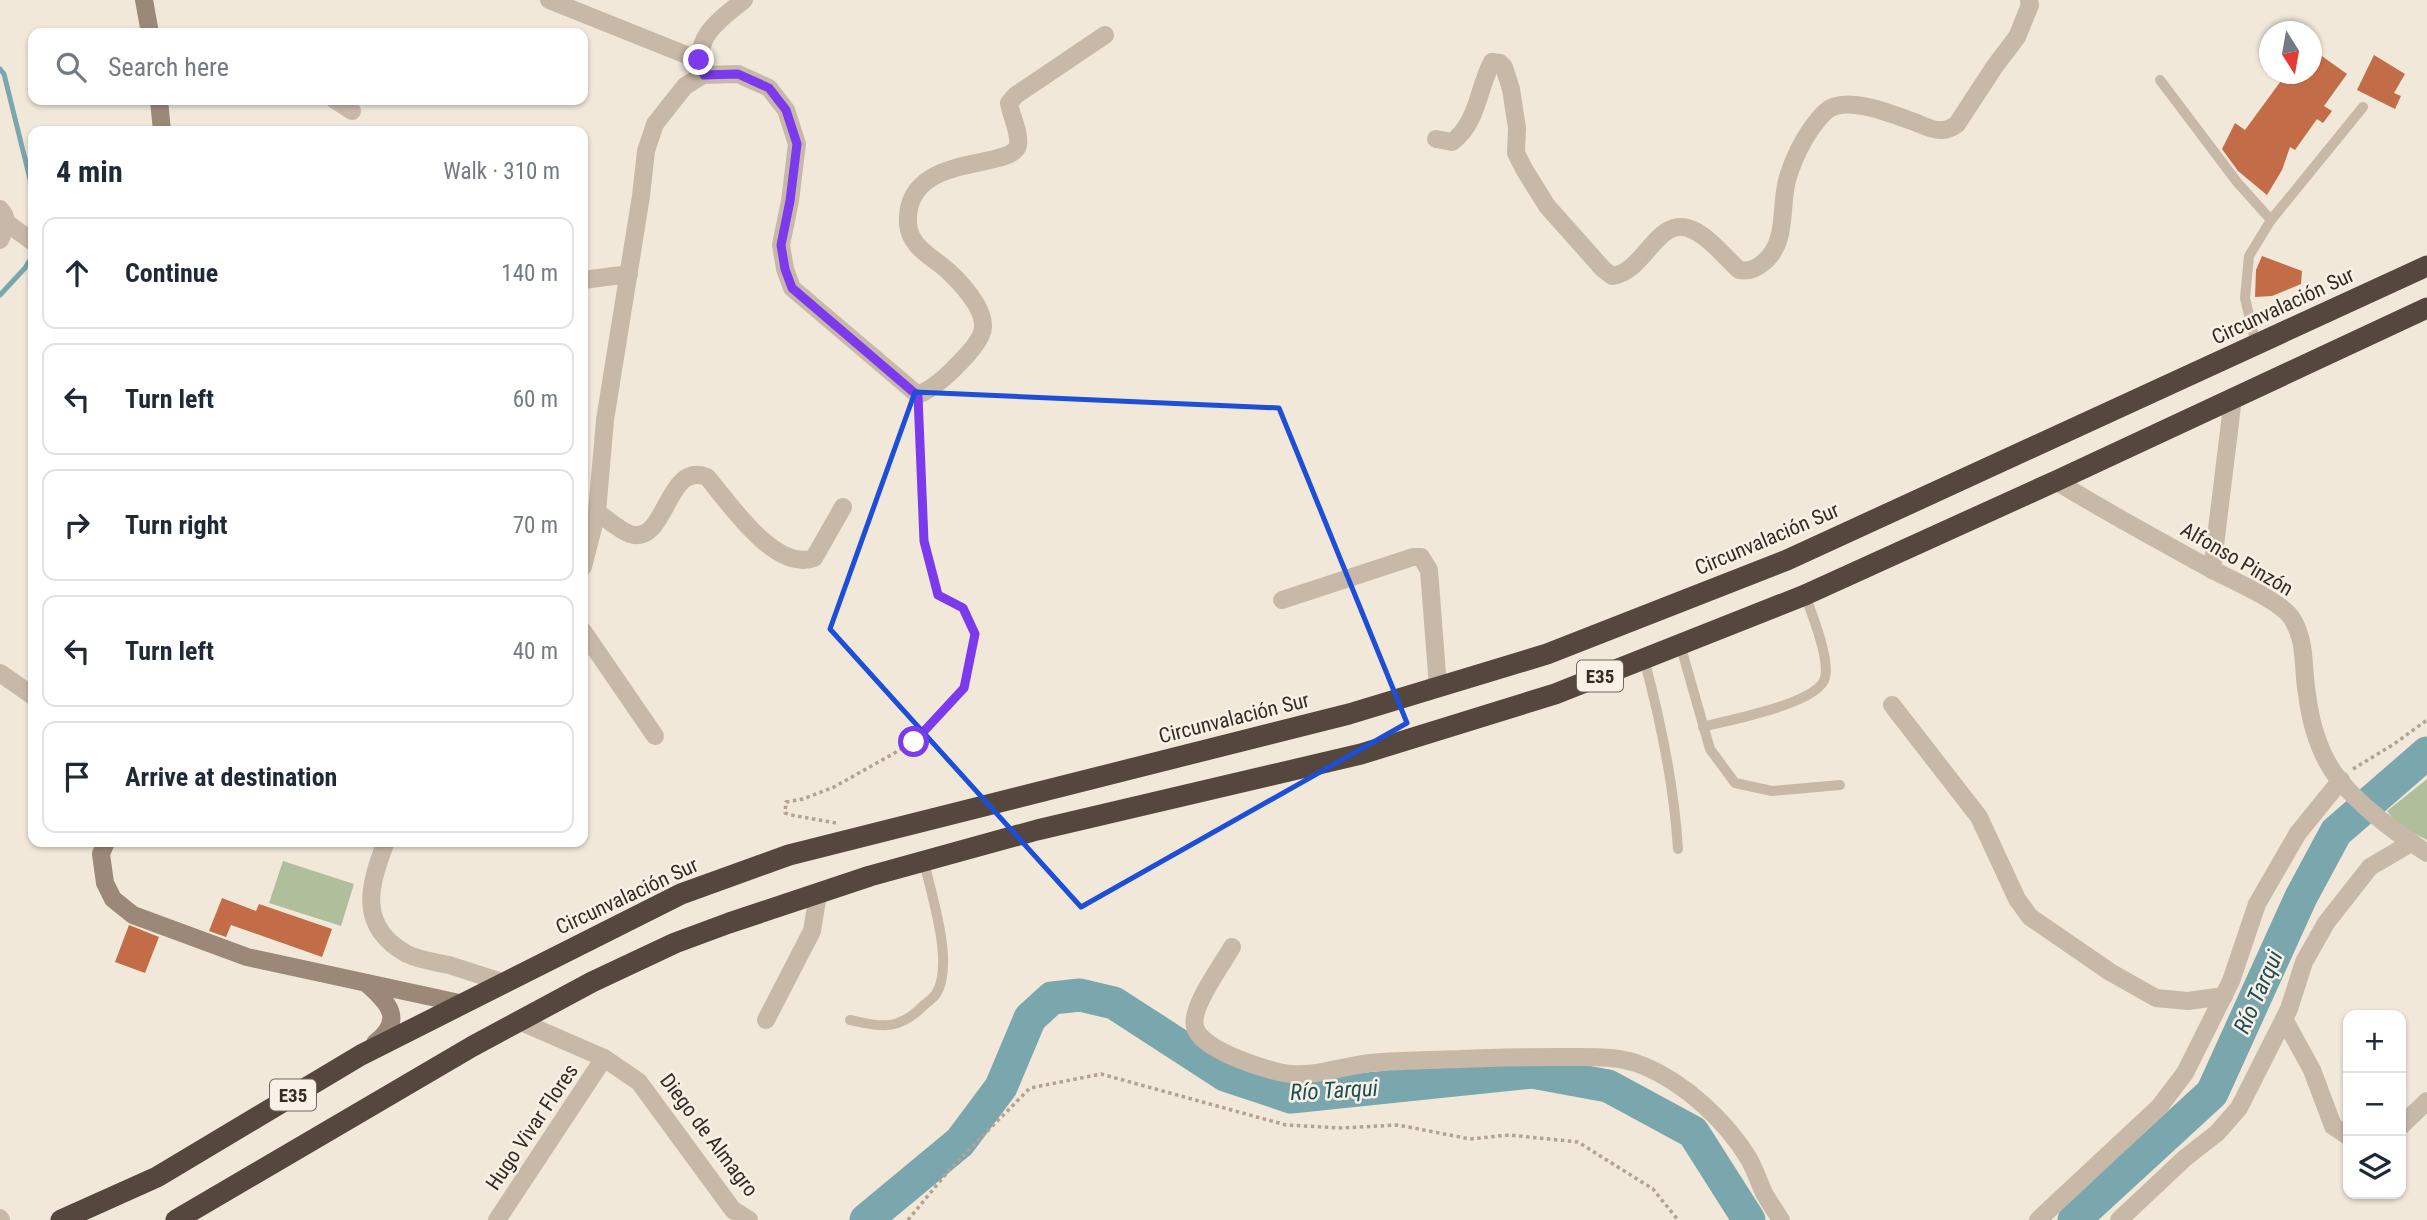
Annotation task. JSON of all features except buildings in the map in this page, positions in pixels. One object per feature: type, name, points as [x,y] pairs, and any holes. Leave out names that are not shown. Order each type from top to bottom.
[{"type":"highway","name":"Circunvalación Sur","points":[[61,1220],[157,1177],[360,1055],[681,894],[789,855],[1349,714],[1547,654],[1787,560],[2427,267]]},
{"type":"highway","name":"E35","points":[[176,1220],[519,1021],[592,982],[675,943],[870,876],[1037,830],[1361,754],[1555,694],[1805,594],[2056,481],[2427,308]]},
{"type":"street","points":[[148,0],[150,28]]},
{"type":"street","points":[[549,0],[701,67],[738,74],[769,88],[786,110],[797,144],[781,245],[792,288],[918,396],[949,375],[980,340],[984,323],[967,289],[914,241],[908,226],[911,201],[927,180],[941,173],[967,164],[1000,158],[1016,149],[1018,144],[1009,103],[1016,95],[1105,35]]},
{"type":"street","points":[[588,547],[597,512],[605,420],[646,151],[655,124],[701,67],[703,40],[715,23],[744,0]]},
{"type":"street","points":[[1436,139],[1452,142],[1461,136],[1473,115],[1487,71],[1492,62],[1500,62],[1511,89],[1517,128],[1516,153],[1547,206],[1603,269],[1612,275],[1626,272],[1665,231],[1681,226],[1694,230],[1739,270],[1752,270],[1769,258],[1776,246],[1782,227],[1787,179],[1799,149],[1825,112],[1833,106],[1852,104],[1935,129],[1951,128],[1957,124],[2017,37],[2029,0]]},
{"type":"street","points":[[159,105],[162,126]]},
{"type":"street","points":[[343,105],[352,111]]},
{"type":"street","points":[[0,240],[4,216]]},
{"type":"street","points":[[4,216],[28,237]]},
{"type":"street","points":[[588,280],[629,274]]},
{"type":"street","points":[[2212,570],[2233,398]]},
{"type":"street","points":[[597,512],[629,533],[645,533],[653,527],[677,486],[692,475],[701,475],[707,477],[764,544],[804,562],[814,558],[843,507]]},
{"type":"street","name":"Alfonso Pinzón","points":[[2056,481],[2212,570],[2253,590],[2289,614],[2301,636],[2306,692],[2316,738],[2330,767],[2387,825],[2427,853]]},
{"type":"street","points":[[1282,600],[1413,556],[1421,557],[1429,570],[1438,687]]},
{"type":"street","points":[[588,638],[654,736]]},
{"type":"street","points":[[0,673],[28,693]]},
{"type":"street","points":[[1892,705],[1979,817],[2017,899],[2030,917],[2110,972],[2156,998],[2189,1001],[2224,996]]},
{"type":"street","points":[[2038,1220],[2160,1106],[2185,1073],[2241,958],[2257,904],[2298,833],[2340,780]]},
{"type":"street","points":[[2119,1220],[2185,1158],[2217,1133],[2239,1108],[2289,1009],[2304,961],[2326,923],[2370,867],[2411,843]]},
{"type":"street","points":[[103,847],[105,883],[113,899],[133,915],[247,957],[464,1004]]},
{"type":"street","points":[[384,847],[370,897],[374,921],[385,939],[409,955],[505,983]]},
{"type":"street","points":[[766,1020],[812,931],[818,894]]},
{"type":"street","points":[[1232,947],[1195,1011],[1194,1026],[1199,1038],[1221,1051],[1289,1074],[1315,1073],[1370,1063],[1496,1057],[1615,1058],[1642,1064],[1668,1077],[1731,1130],[1781,1220]]},
{"type":"street","points":[[360,1055],[388,1033],[392,1025],[388,1005],[363,981]]},
{"type":"street","points":[[2284,1019],[2312,1070],[2333,1126],[2343,1133]]},
{"type":"street","name":"Diego de Almagro","points":[[519,1021],[604,1058],[639,1082],[733,1210],[749,1220]]},
{"type":"street","name":"Hugo Vivar Flores","points":[[497,1220],[604,1058]]},
{"type":"street","points":[[2406,1121],[2427,1101]]},
{"type":"lane","points":[[2160,80],[2237,183],[2271,220]]},
{"type":"lane","points":[[2256,345],[2245,298],[2249,256],[2271,220],[2364,107]]},
{"type":"lane","points":[[1703,727],[1796,702],[1819,689],[1825,677],[1824,657],[1805,594]]},
{"type":"lane","points":[[1680,644],[1710,749],[1735,783],[1772,791],[1840,785]]},
{"type":"lane","points":[[1644,659],[1663,731],[1675,807],[1678,849]]},
{"type":"lane","points":[[850,1020],[883,1027],[897,1025],[919,1011],[936,993],[942,973],[942,937],[925,861]]},
{"type":"path","points":[[838,823],[785,813],[786,802],[834,788],[914,742],[964,688],[975,634],[963,608],[938,595],[924,541],[918,396]]},
{"type":"path","points":[[2340,780],[2427,720]]},
{"type":"path","points":[[908,1220],[950,1169],[1030,1088],[1101,1074],[1286,1125],[1342,1128],[1398,1125],[1470,1139],[1509,1135],[1578,1142],[1653,1189],[1678,1220]]},
{"type":"highlighted area","points":[[915,392],[1279,408],[1407,723],[1081,907],[830,629]]},
{"type":"green space","points":[[2427,779],[2427,840],[2399,826],[2387,811]]},
{"type":"green space","points":[[283,861],[354,884],[341,926],[269,903]]},
{"type":"waterway","points":[[0,69],[4,74],[28,171]]},
{"type":"waterway","points":[[0,295],[28,263]]},
{"type":"waterway","name":"Río Tarqui","points":[[2074,1220],[2212,1093],[2301,897],[2336,832],[2427,753]]},
{"type":"waterway","name":"Río Tarqui","points":[[866,1220],[960,1142],[1001,1087],[1030,1018],[1052,998],[1080,995],[1114,1003],[1225,1075],[1291,1097],[1532,1072],[1608,1086],[1693,1132],[1749,1220]]},
{"type":"route","points":[[699,60],[704,75],[738,74],[769,88],[786,110],[797,144],[781,245],[792,288],[918,396],[924,541],[938,595],[963,608],[975,634],[964,688],[914,742]]}]
